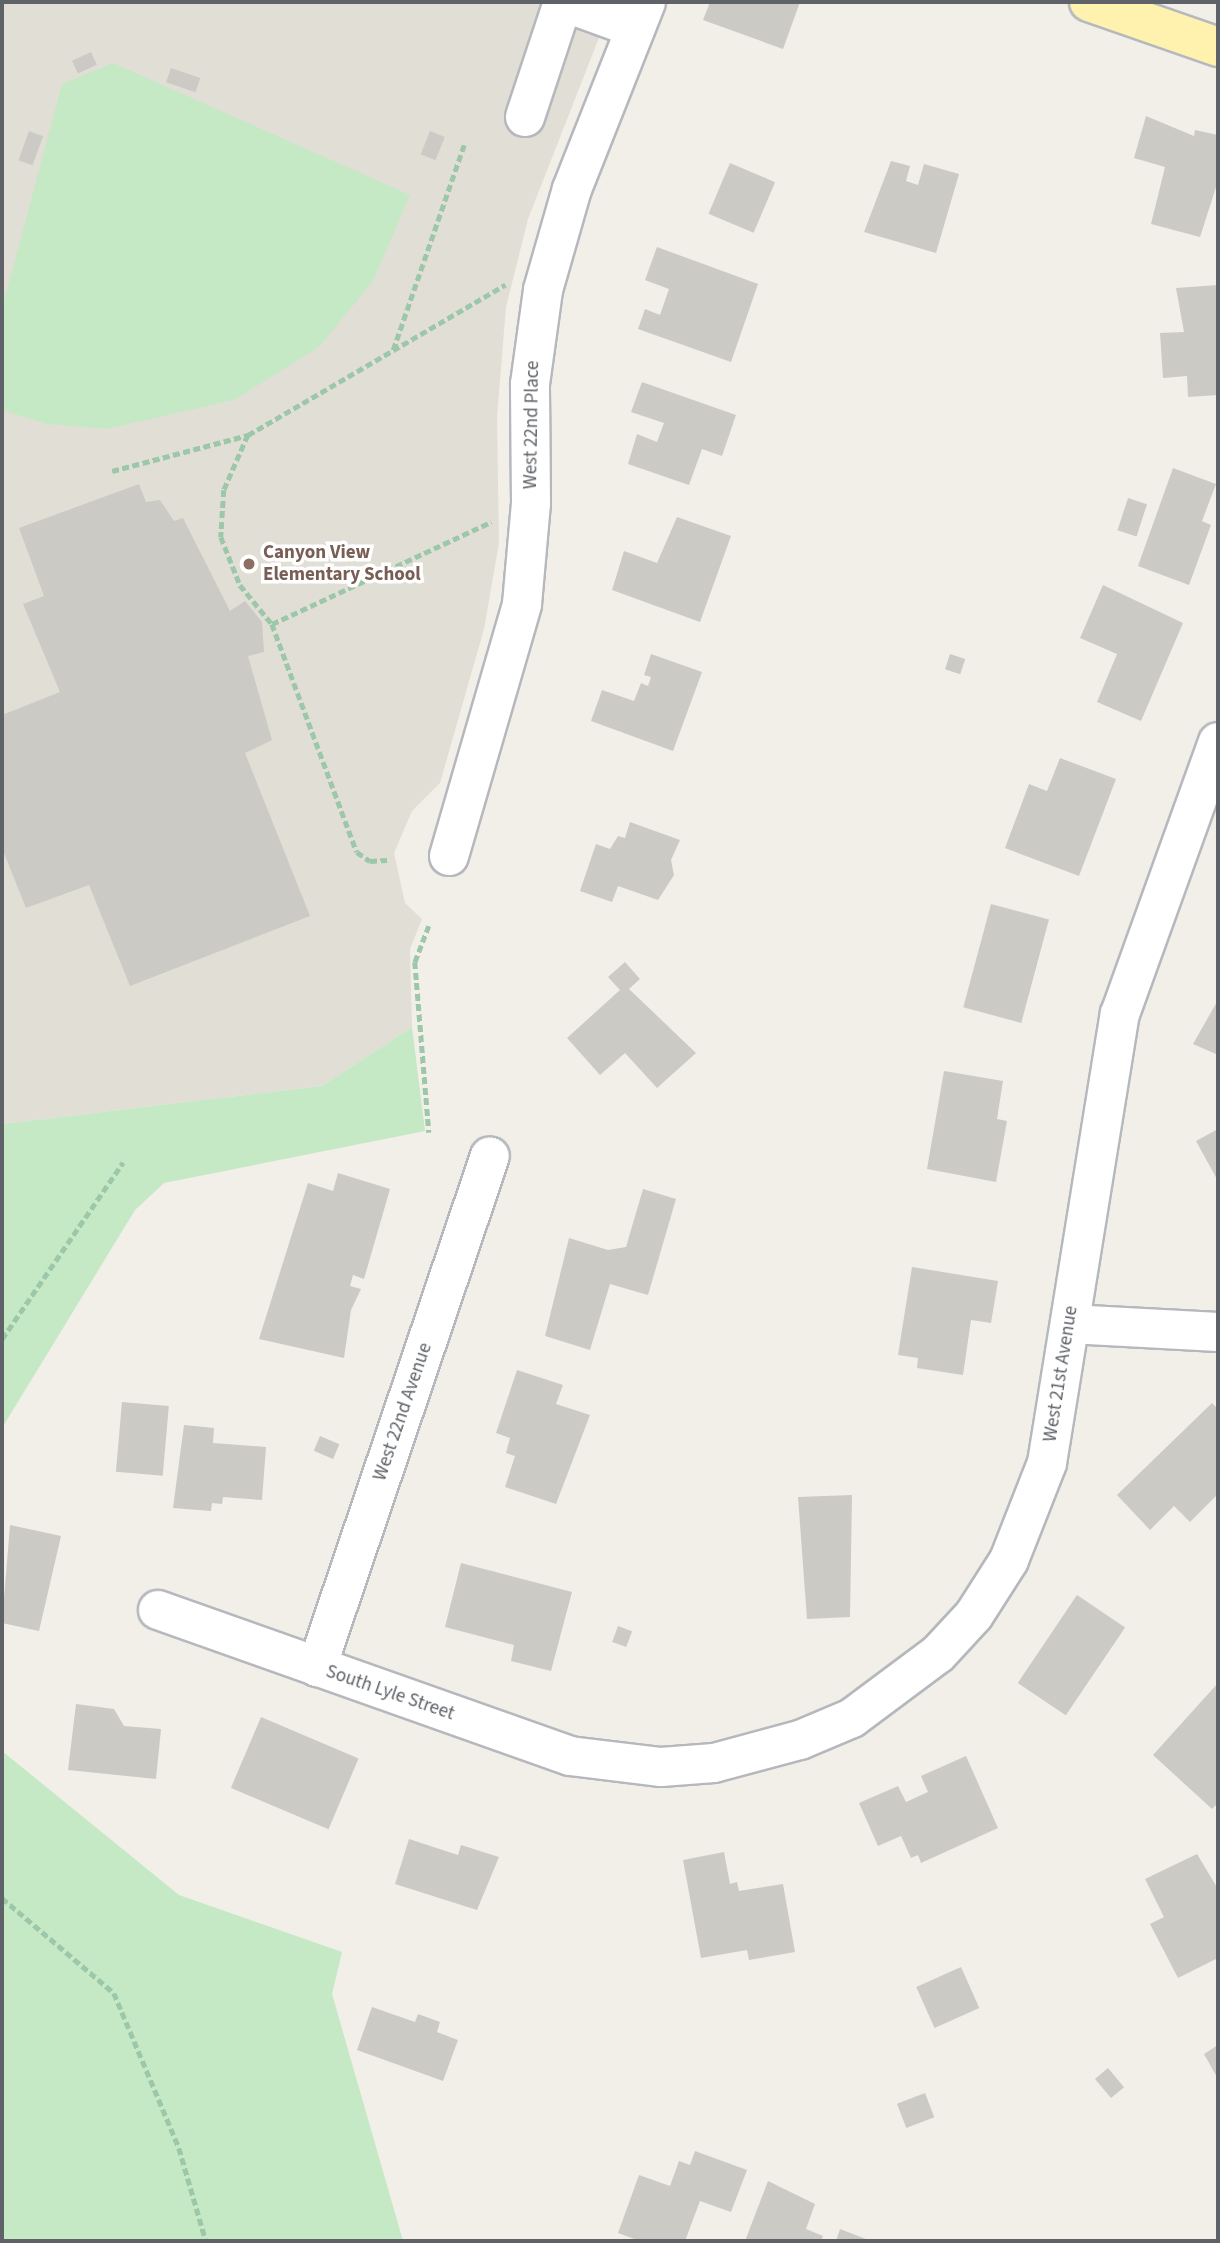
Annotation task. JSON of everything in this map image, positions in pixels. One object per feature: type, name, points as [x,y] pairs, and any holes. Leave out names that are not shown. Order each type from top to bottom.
[{"type":"main road","points":[[1089,2],[1218,47]]},
{"type":"street","points":[[525,117],[563,2],[640,15]]},
{"type":"street","name":"West 22nd Place","points":[[449,856],[522,604],[531,504],[530,384],[543,290],[572,189],[640,15]]},
{"type":"street","name":"West 21st Avenue","points":[[625,1765],[714,1763],[800,1740],[852,1718],[938,1654],[981,1604],[1030,1511],[1047,1463],[1120,1014],[1218,742]]},
{"type":"street","name":"West 22nd Avenue","points":[[317,1667],[491,1156]]},
{"type":"street","points":[[1070,1324],[1218,1332]]},
{"type":"street","name":"South Lyle Street","points":[[158,1610],[570,1756],[625,1765]]},
{"type":"path","points":[[393,351],[464,145]]},
{"type":"path","points":[[112,471],[248,435],[505,285]]},
{"type":"path","points":[[248,435],[223,490],[221,537],[240,586],[272,624],[357,852],[370,861],[387,860]]},
{"type":"path","points":[[272,624],[491,522]]},
{"type":"path","points":[[429,926],[415,962],[429,1132]]},
{"type":"path","points":[[2,1339],[123,1162]]},
{"type":"path","points":[[2,1898],[114,1993],[179,2148],[206,2241]]},
{"type":"shaded area","name":"Canyon View Elementary School","points":[[2,2],[613,2],[528,219],[506,307],[497,417],[499,543],[484,629],[440,783],[412,811],[394,853],[405,903],[422,919],[410,949],[412,1027],[322,1086],[2,1124]]},
{"type":"green space","points":[[113,63],[410,195],[373,281],[319,347],[234,400],[106,429],[47,424],[2,410],[2,309],[62,84]]},
{"type":"green space","points":[[412,1027],[425,1131],[164,1183],[135,1210],[2,1428],[2,1124],[322,1086]]},
{"type":"green space","points":[[2,1751],[179,1895],[342,1952],[332,1994],[403,2241],[2,2241]]},
{"type":"building","points":[[710,2],[800,2],[783,49],[703,20]]},
{"type":"building","points":[[91,52],[97,65],[78,74],[72,61]]},
{"type":"building","points":[[171,68],[200,78],[195,92],[166,82]]},
{"type":"building","points":[[1146,116],[1194,136],[1195,130],[1218,135],[1218,181],[1200,237],[1151,224],[1165,167],[1134,158]]},
{"type":"building","points":[[29,131],[43,136],[32,165],[18,160]]},
{"type":"building","points":[[430,131],[445,137],[435,160],[421,154]]},
{"type":"building","points":[[891,161],[910,166],[906,181],[918,185],[924,164],[959,174],[936,253],[864,232]]},
{"type":"building","points":[[730,163],[775,182],[754,233],[709,214]]},
{"type":"building","points":[[657,247],[758,284],[731,362],[638,329],[645,309],[660,315],[669,289],[645,280]]},
{"type":"building","points":[[1218,285],[1218,395],[1188,397],[1187,376],[1163,378],[1160,333],[1184,332],[1176,288]]},
{"type":"building","points":[[642,382],[736,415],[722,456],[702,449],[689,485],[628,464],[637,434],[657,442],[664,423],[631,412]]},
{"type":"building","points":[[1173,468],[1216,484],[1202,521],[1211,525],[1189,585],[1138,566]]},
{"type":"building","points":[[139,484],[146,502],[160,500],[174,521],[183,518],[230,611],[245,601],[262,622],[264,652],[248,656],[272,740],[245,753],[310,916],[130,986],[89,885],[26,908],[2,848],[2,715],[60,692],[23,604],[44,596],[19,528]]},
{"type":"building","points":[[1128,498],[1147,504],[1137,537],[1117,530]]},
{"type":"building","points":[[677,517],[731,536],[700,622],[612,590],[624,551],[657,563]]},
{"type":"building","points":[[1103,585],[1183,623],[1141,721],[1097,702],[1117,654],[1080,638]]},
{"type":"building","points":[[651,654],[702,672],[673,751],[591,721],[602,690],[634,701],[641,683],[648,686],[651,677],[644,675]]},
{"type":"building","points":[[950,654],[965,659],[960,674],[945,669]]},
{"type":"building","points":[[1060,758],[1116,779],[1079,876],[1005,848],[1029,784],[1047,791]]},
{"type":"building","points":[[630,822],[680,840],[671,860],[674,875],[658,900],[618,886],[612,902],[580,891],[596,844],[610,849],[618,836],[625,838]]},
{"type":"building","points":[[991,904],[1049,920],[1021,1023],[963,1007]]},
{"type":"building","points":[[625,962],[640,979],[629,989],[696,1053],[657,1088],[625,1053],[600,1075],[567,1038],[620,990],[608,977]]},
{"type":"building","points":[[1218,1000],[1218,1055],[1193,1044]]},
{"type":"building","points":[[944,1071],[1003,1081],[997,1119],[1007,1121],[996,1182],[927,1169]]},
{"type":"building","points":[[1218,1129],[1218,1181],[1196,1141]]},
{"type":"building","points":[[338,1173],[390,1189],[364,1279],[353,1275],[350,1286],[361,1289],[351,1310],[344,1358],[259,1339],[308,1183],[333,1191]]},
{"type":"building","points":[[643,1189],[676,1199],[648,1295],[610,1284],[590,1350],[545,1336],[569,1238],[608,1250],[626,1247]]},
{"type":"building","points":[[912,1267],[998,1281],[991,1323],[971,1320],[963,1375],[917,1368],[918,1358],[898,1355]]},
{"type":"building","points":[[517,1370],[563,1385],[556,1404],[590,1415],[556,1504],[505,1487],[515,1456],[506,1453],[510,1438],[496,1433]]},
{"type":"building","points":[[122,1402],[169,1406],[163,1476],[116,1472]]},
{"type":"building","points":[[1212,1403],[1218,1409],[1218,1494],[1190,1522],[1174,1506],[1150,1530],[1117,1495]]},
{"type":"building","points":[[184,1425],[214,1428],[213,1443],[266,1447],[262,1500],[223,1497],[222,1504],[212,1503],[211,1511],[173,1508]]},
{"type":"building","points":[[320,1436],[339,1444],[333,1459],[314,1451]]},
{"type":"building","points":[[852,1495],[850,1617],[807,1619],[798,1497]]},
{"type":"building","points":[[10,1525],[61,1536],[39,1631],[2,1623]]},
{"type":"building","points":[[461,1563],[572,1592],[551,1671],[511,1661],[514,1645],[445,1627]]},
{"type":"building","points":[[1077,1595],[1125,1627],[1066,1715],[1018,1683]]},
{"type":"building","points":[[618,1626],[632,1631],[626,1647],[612,1642]]},
{"type":"building","points":[[1218,1683],[1218,1803],[1212,1809],[1153,1755]]},
{"type":"building","points":[[76,1704],[114,1709],[124,1726],[161,1729],[156,1779],[68,1770]]},
{"type":"building","points":[[261,1717],[359,1758],[328,1829],[231,1788]]},
{"type":"building","points":[[966,1756],[998,1828],[921,1863],[918,1855],[911,1858],[901,1836],[878,1846],[859,1803],[898,1786],[906,1802],[928,1792],[921,1776]]},
{"type":"building","points":[[409,1839],[458,1855],[461,1845],[499,1857],[477,1910],[395,1884]]},
{"type":"building","points":[[724,1852],[730,1884],[737,1882],[739,1891],[783,1884],[795,1952],[749,1960],[747,1950],[701,1958],[683,1860]]},
{"type":"building","points":[[1197,1854],[1218,1889],[1218,1958],[1178,1978],[1150,1924],[1164,1917],[1145,1879]]},
{"type":"building","points":[[961,1967],[979,2008],[935,2028],[916,1987]]},
{"type":"building","points":[[372,2007],[415,2022],[418,2014],[440,2022],[437,2032],[458,2040],[443,2081],[357,2050]]},
{"type":"building","points":[[1218,2045],[1218,2079],[1204,2054]]},
{"type":"building","points":[[1108,2068],[1124,2087],[1111,2098],[1095,2079]]},
{"type":"building","points":[[925,2093],[934,2117],[906,2128],[897,2104]]},
{"type":"building","points":[[695,2151],[747,2170],[731,2212],[700,2201],[685,2241],[640,2241],[618,2233],[639,2175],[670,2186],[679,2161],[690,2165]]},
{"type":"building","points":[[768,2181],[815,2204],[806,2229],[823,2236],[821,2241],[745,2241]]},
{"type":"building","points":[[840,2229],[871,2241],[836,2241]]},
{"type":"place","name":"Canyon View Elementary School","points":[[249,564]]}]
